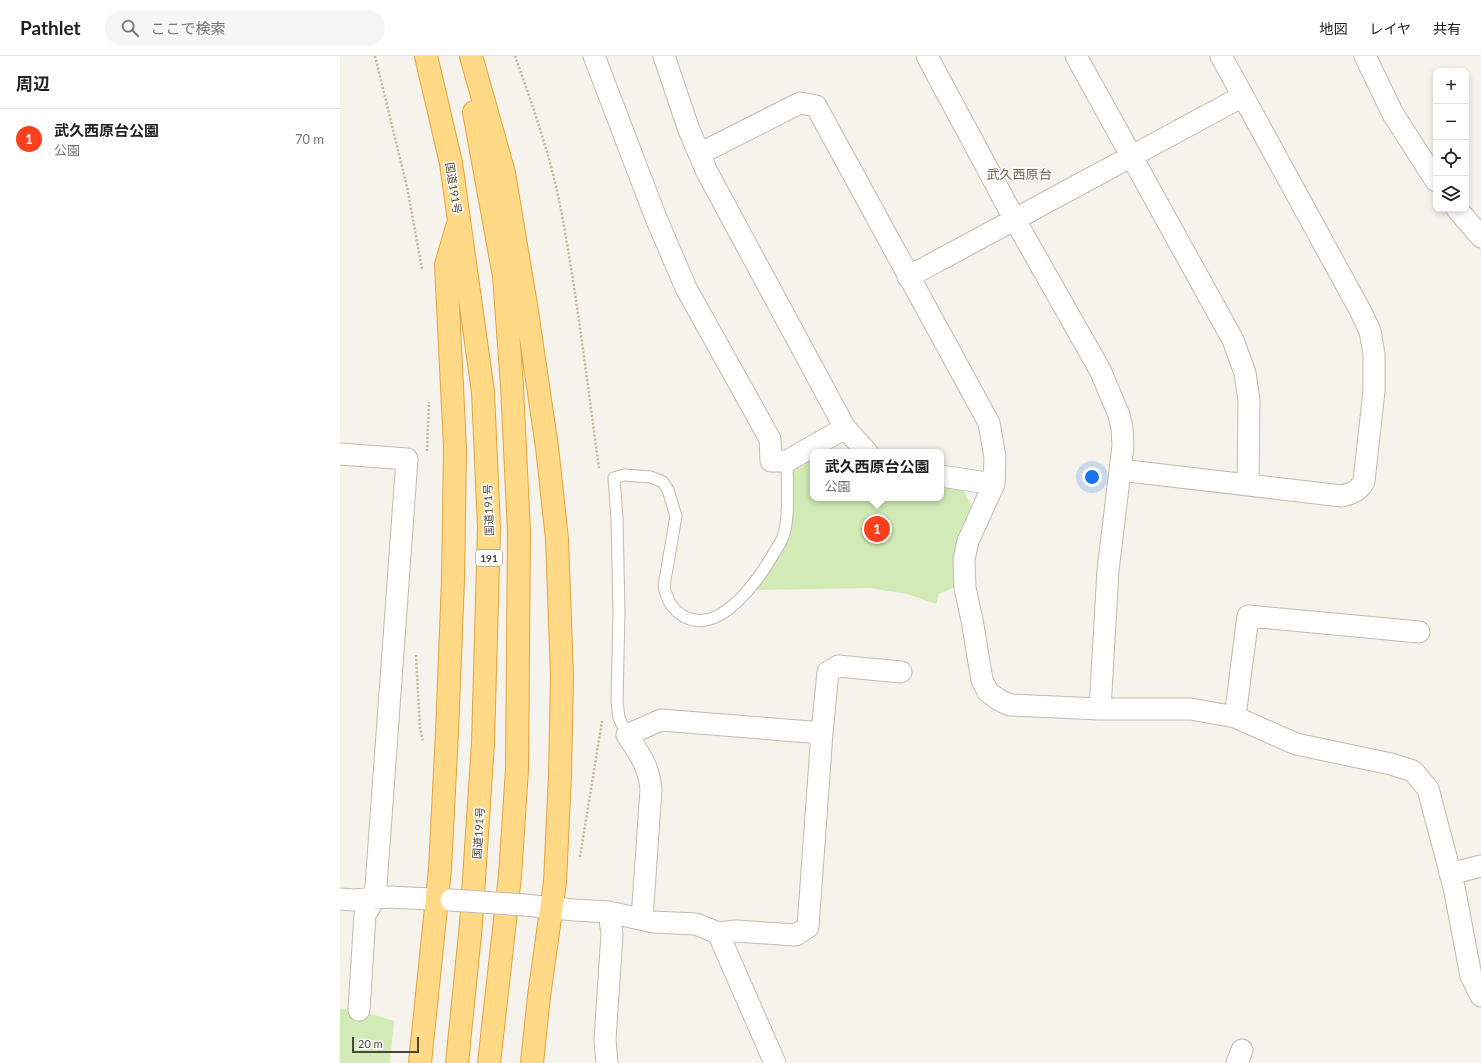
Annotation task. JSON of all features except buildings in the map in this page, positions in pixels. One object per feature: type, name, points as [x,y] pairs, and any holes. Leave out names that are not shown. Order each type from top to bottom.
[{"type":"highway","name":"国道191号","points":[[426,56],[451,162],[482,392],[489,528],[484,743],[472,910],[457,1063]]},
{"type":"highway","points":[[464,56],[504,276],[512,386],[519,532],[517,769],[510,876],[489,1063]]},
{"type":"highway","points":[[471,56],[504,172],[526,305],[552,485],[556,531],[562,676],[560,783],[555,882],[539,996],[532,1063]]},
{"type":"highway","points":[[420,1063],[444,900],[440,869],[453,580],[455,448],[446,265],[459,220]]},
{"type":"street","points":[[594,56],[656,218],[686,288],[770,439],[771,460],[787,461],[846,428]]},
{"type":"street","points":[[664,56],[688,130],[711,179],[846,428],[865,449]]},
{"type":"street","points":[[927,56],[1015,220],[1096,363],[1108,386],[1119,415],[1122,428],[1123,446],[1108,570],[1100,709]]},
{"type":"street","points":[[1076,56],[1233,340],[1245,373],[1249,400],[1248,485]]},
{"type":"street","points":[[1120,470],[1342,496],[1360,489],[1364,481],[1367,466],[1374,391],[1374,354],[1370,331],[1360,310],[1221,56]]},
{"type":"street","points":[[1365,56],[1393,114],[1433,176]]},
{"type":"street","points":[[908,277],[1243,96]]},
{"type":"street","points":[[699,154],[800,103],[816,106],[989,424],[995,457],[994,484],[968,541],[964,559],[965,588],[982,680],[988,692],[999,700],[1010,705],[1100,709],[1191,709],[1235,717],[1296,744],[1391,764],[1412,771],[1428,789],[1454,887],[1471,976],[1481,996]]},
{"type":"street","points":[[1460,212],[1481,237]]},
{"type":"street","points":[[340,454],[407,459],[375,898],[365,915],[359,1010]]},
{"type":"street","points":[[944,476],[994,484]]},
{"type":"street","points":[[1235,717],[1248,616],[1419,632]]},
{"type":"street","points":[[340,899],[354,900],[389,897],[525,905],[609,912],[653,922],[696,924],[718,933],[736,931],[796,935],[808,927],[822,733],[828,672],[838,666],[901,672]]},
{"type":"street","points":[[642,919],[651,789],[646,765],[627,735],[661,720],[822,733]]},
{"type":"street","points":[[1450,874],[1481,866]]},
{"type":"street","points":[[607,1063],[605,1040],[612,934],[609,912]]},
{"type":"street","points":[[718,933],[775,1063]]},
{"type":"lane","points":[[627,735],[619,718],[617,701],[619,612],[617,519],[614,478],[624,475],[644,476],[663,482],[668,490],[676,516],[664,586],[665,593],[668,602],[674,609],[696,621],[704,621],[721,613],[746,593],[762,573],[783,537],[787,505],[787,461]]},
{"type":"path","points":[[375,56],[407,187],[423,274]]},
{"type":"path","points":[[515,56],[543,139],[561,209],[580,324],[599,468]]},
{"type":"path","points":[[427,458],[429,397]]},
{"type":"path","points":[[416,652],[420,728],[424,748]]},
{"type":"path","points":[[580,859],[602,716]]},
{"type":"green space","points":[[810,461],[810,501],[944,501],[944,487],[964,491],[974,510],[955,587],[939,594],[936,604],[907,594],[869,588],[756,590],[789,535],[792,472]]},
{"type":"green space","points":[[340,1009],[359,1010],[394,1021],[390,1063],[340,1063]]},
{"type":"place","name":"武久西原台公園","points":[[877,529]]},
{"type":"district","name":"武久西原台","points":[[1019,174]]}]
